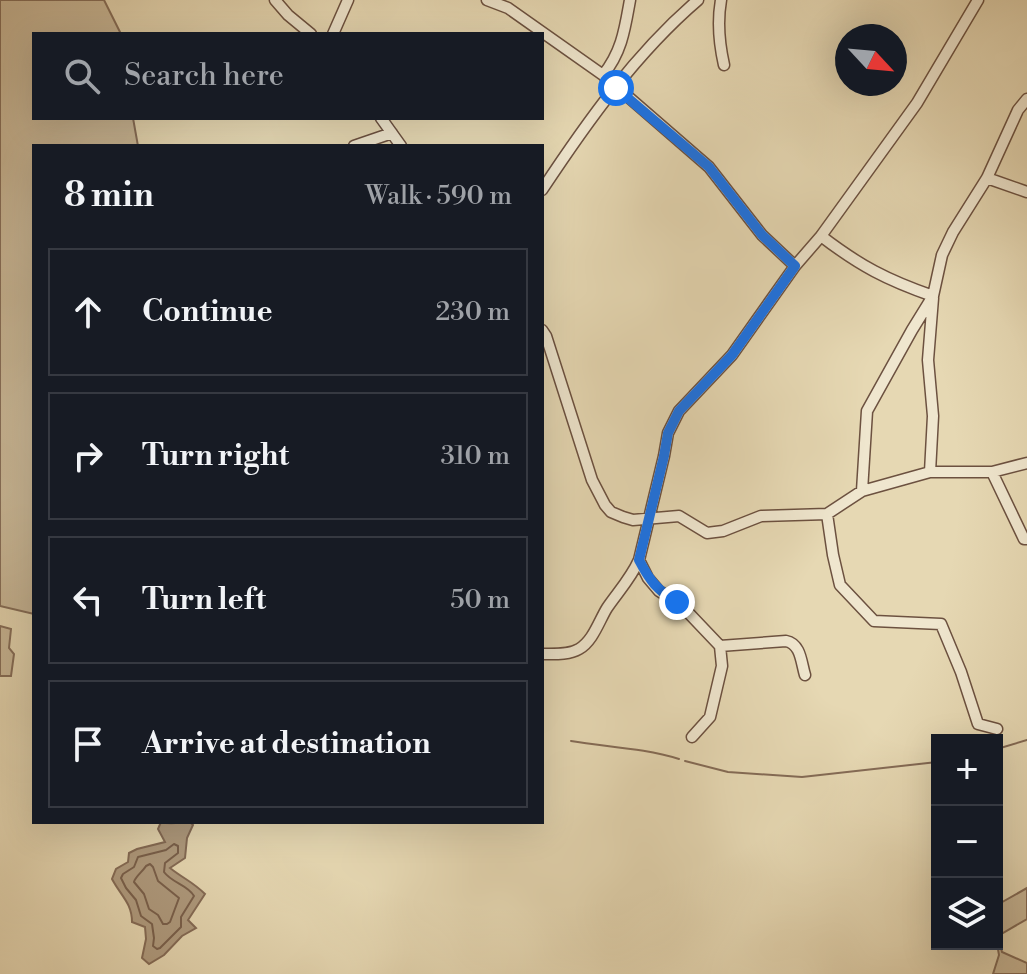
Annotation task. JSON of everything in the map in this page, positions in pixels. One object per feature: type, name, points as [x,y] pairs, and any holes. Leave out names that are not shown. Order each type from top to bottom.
[{"type":"street","points":[[275,0],[309,32]]},
{"type":"street","points":[[334,32],[348,0]]},
{"type":"street","points":[[487,0],[509,4],[603,75],[709,167],[762,235],[795,266]]},
{"type":"street","points":[[603,75],[622,42],[630,0]]},
{"type":"street","points":[[544,187],[584,127],[616,88],[669,25],[698,0]]},
{"type":"street","points":[[721,0],[719,40],[724,65]]},
{"type":"street","points":[[544,654],[574,652],[584,647],[639,560],[668,433],[679,411],[732,355],[795,266],[821,236],[917,103],[978,0]]},
{"type":"street","points":[[930,472],[933,416],[928,360],[933,296],[942,255],[987,178],[1018,110],[1027,99]]},
{"type":"street","points":[[382,120],[400,144]]},
{"type":"street","points":[[360,144],[392,133]]},
{"type":"street","points":[[987,178],[1027,192]]},
{"type":"street","points":[[821,236],[870,271],[933,296]]},
{"type":"street","points":[[862,491],[867,411],[933,296]]},
{"type":"street","points":[[544,333],[592,480],[611,512],[633,520],[679,516],[707,533],[723,531],[761,516],[827,514],[862,491],[930,472],[992,472],[1027,463]]},
{"type":"street","points":[[992,472],[1024,539],[1027,539]]},
{"type":"street","points":[[827,514],[840,585],[874,621],[941,624],[978,724],[997,729]]},
{"type":"street","points":[[639,560],[659,591],[681,605],[720,646],[722,666],[710,717],[692,737]]},
{"type":"street","points":[[720,646],[792,642],[797,648],[805,675]]},
{"type":"shaded area","points":[[0,0],[104,0],[120,32],[32,32],[32,120],[133,120],[138,144],[32,144],[32,614],[0,606]]},
{"type":"shaded area","points":[[0,626],[11,629],[9,648],[14,654],[11,676],[0,676]]},
{"type":"shaded area","points":[[1027,888],[1027,919],[1003,933],[1003,902]]},
{"type":"shaded area","points":[[998,950],[1002,950],[1027,963],[1027,974],[993,974]]},
{"type":"water","points":[[160,824],[193,825],[187,838],[185,858],[170,868],[205,894],[188,920],[196,928],[149,964],[142,958],[145,927],[132,922],[128,905],[112,879],[116,869],[128,862],[129,853],[165,842],[158,829]]},
{"type":"waterway","points":[[1003,747],[1027,740]]},
{"type":"waterway","points":[[571,741],[679,759]]},
{"type":"waterway","points":[[685,761],[728,772],[802,777],[931,763]]},
{"type":"route","points":[[616,88],[709,167],[762,235],[795,266],[732,355],[679,411],[668,433],[639,560],[659,591],[677,602]]}]
